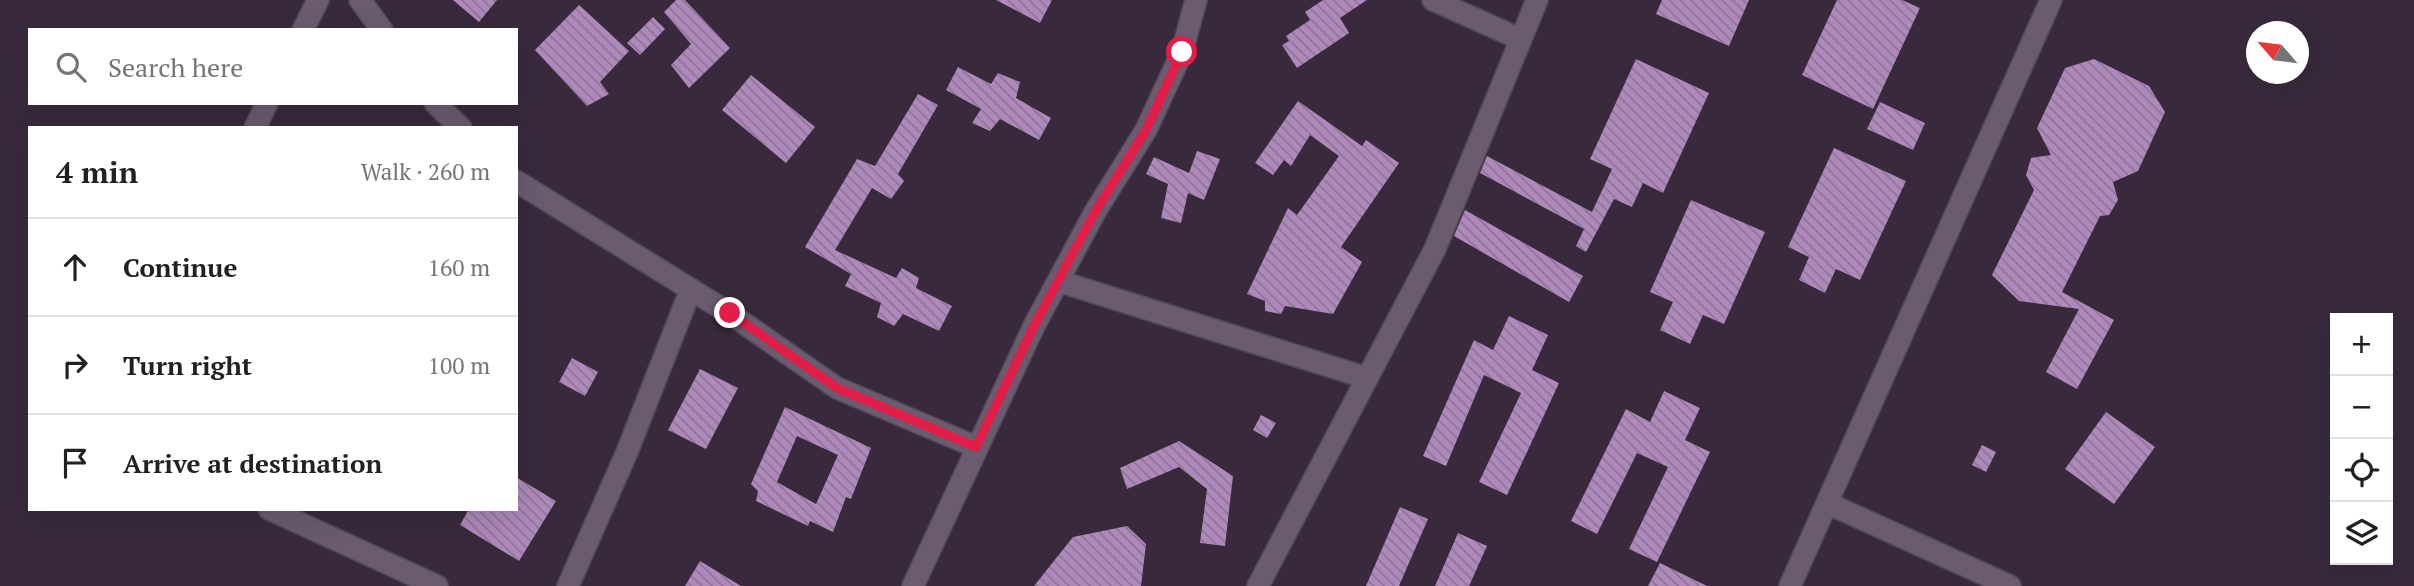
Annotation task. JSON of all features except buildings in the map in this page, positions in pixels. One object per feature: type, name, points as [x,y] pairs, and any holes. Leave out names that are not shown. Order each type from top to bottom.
[{"type":"street","points":[[304,28],[318,0]]},
{"type":"street","points":[[360,0],[381,28]]},
{"type":"street","points":[[913,586],[976,447],[1058,281],[1095,212],[1146,130],[1182,52],[1196,0]]},
{"type":"street","points":[[1433,0],[1520,39]]},
{"type":"street","points":[[1258,586],[1435,249],[1536,0]]},
{"type":"street","points":[[1790,586],[2051,0]]},
{"type":"street","points":[[256,126],[266,105]]},
{"type":"street","points":[[437,105],[459,126]]},
{"type":"street","points":[[518,182],[691,289],[837,388],[976,447]]},
{"type":"street","points":[[1058,281],[1367,379]]},
{"type":"street","points":[[568,586],[627,452],[691,289]]},
{"type":"street","points":[[1827,503],[2010,586]]},
{"type":"street","points":[[273,511],[437,586]]},
{"type":"route","points":[[730,313],[837,388],[976,447],[1034,326],[1095,212],[1146,130],[1182,52]]}]
